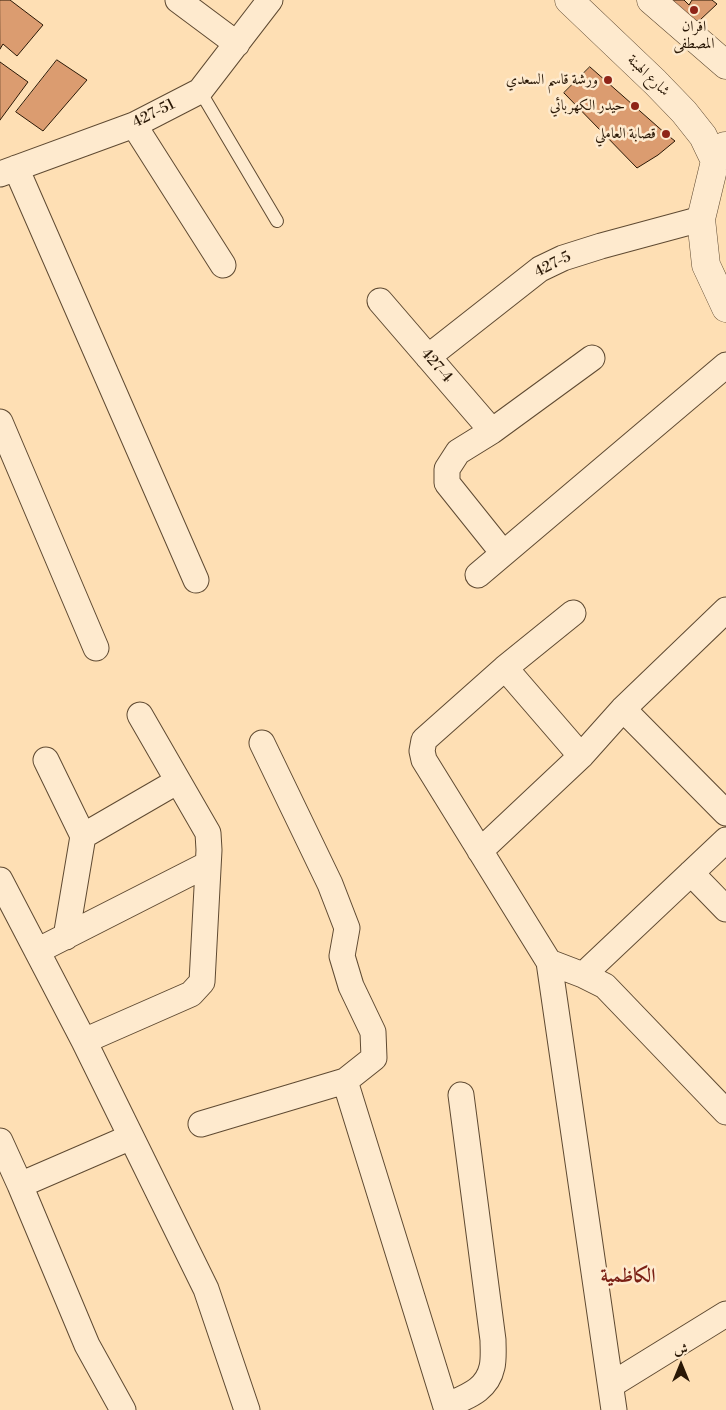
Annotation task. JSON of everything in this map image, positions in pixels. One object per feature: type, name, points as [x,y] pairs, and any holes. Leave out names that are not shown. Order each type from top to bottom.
[{"type":"street","points":[[178,0],[237,44]]},
{"type":"street","name":"427-51","points":[[8,171],[134,125],[200,91],[270,0]]},
{"type":"street","name":"شارع الهبنة","points":[[569,0],[655,82],[720,153]]},
{"type":"street","points":[[651,0],[722,60]]},
{"type":"street","points":[[134,125],[223,265]]},
{"type":"street","points":[[720,153],[701,219],[706,265],[726,308]]},
{"type":"street","points":[[8,171],[196,580]]},
{"type":"street","name":"427-5","points":[[428,357],[540,270],[562,258],[701,219]]},
{"type":"street","name":"427-4","points":[[380,301],[492,431]]},
{"type":"street","points":[[503,553],[447,483],[447,469],[458,452],[492,431],[592,358]]},
{"type":"street","points":[[478,575],[726,365]]},
{"type":"street","points":[[0,422],[96,648]]},
{"type":"street","points":[[480,851],[581,756],[623,709],[726,610]]},
{"type":"street","points":[[573,613],[505,668],[424,740],[422,751],[424,760],[549,962],[614,1410]]},
{"type":"street","points":[[505,668],[581,756]]},
{"type":"street","points":[[623,709],[726,813]]},
{"type":"street","points":[[84,1041],[191,994],[202,982],[209,850],[208,833],[140,715]]},
{"type":"street","points":[[201,1124],[345,1082],[374,1058],[373,1032],[351,986],[342,956],[346,928],[330,884],[262,743]]},
{"type":"street","points":[[46,760],[83,836],[66,936]]},
{"type":"street","points":[[83,836],[178,781]]},
{"type":"street","points":[[583,975],[726,840]]},
{"type":"street","points":[[38,951],[208,864]]},
{"type":"street","points":[[691,873],[726,908]]},
{"type":"street","points":[[0,880],[84,1041],[206,1289],[247,1410]]},
{"type":"street","points":[[549,962],[605,986],[726,1112]]},
{"type":"street","points":[[345,1082],[446,1408],[477,1391],[486,1382],[493,1367],[493,1340],[461,1095]]},
{"type":"street","points":[[20,1185],[131,1136]]},
{"type":"street","points":[[0,1141],[87,1345],[123,1410]]},
{"type":"street","points":[[611,1385],[726,1314]]},
{"type":"lane","points":[[200,91],[277,221]]},
{"type":"building","points":[[0,0],[10,0],[43,25],[17,56],[3,44],[0,49]]},
{"type":"building","name":"افران المصطفى","points":[[668,0],[684,0],[689,5],[692,0],[712,0],[717,4],[700,20],[696,21]]},
{"type":"building","points":[[57,60],[87,80],[43,131],[16,112]]},
{"type":"building","points":[[0,62],[28,82],[0,120]]},
{"type":"building","points":[[590,67],[675,141],[658,155],[637,168],[564,93]]},
{"type":"place","name":"افران المصطفى","points":[[694,10]]},
{"type":"place","name":"ورشة قاسم السعدي","points":[[608,80]]},
{"type":"place","name":"حيدر الكهربائي","points":[[635,106]]},
{"type":"place","name":"قصابة العاملي","points":[[666,134]]},
{"type":"district","name":"الكاظمية","points":[[628,1277]]}]
